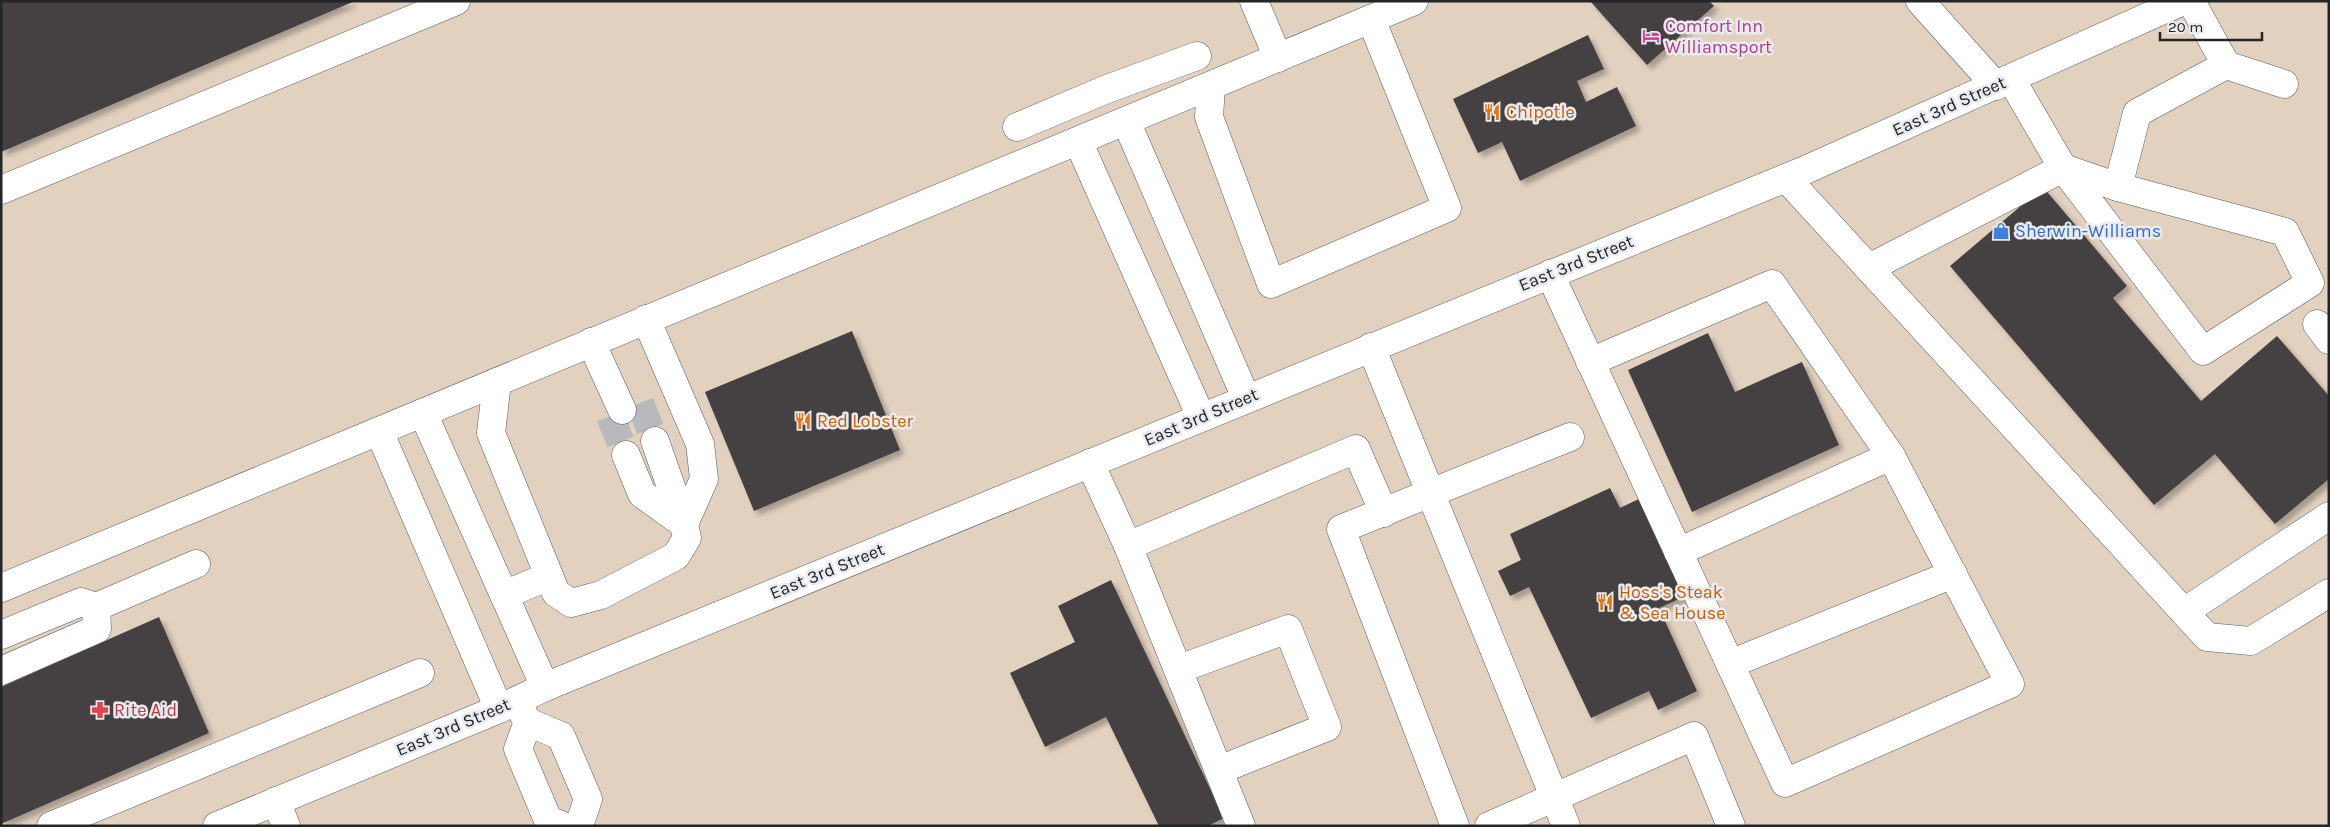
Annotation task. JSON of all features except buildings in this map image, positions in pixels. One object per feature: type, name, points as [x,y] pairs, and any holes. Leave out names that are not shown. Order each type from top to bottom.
[{"type":"main road","points":[[1,190],[456,1]]},
{"type":"main road","points":[[1254,1],[1278,58]]},
{"type":"main road","points":[[1,588],[497,382],[596,354],[646,319],[1414,1]]},
{"type":"main road","points":[[1868,268],[2063,168],[2118,187],[2286,232],[2310,283],[2203,351],[2063,168],[2003,82],[1920,1]]},
{"type":"main road","name":"East 3rd Street","points":[[217,826],[281,814],[515,711],[545,687],[1786,178],[2183,1]]},
{"type":"main road","points":[[2191,1],[2226,65],[2284,84]]},
{"type":"main road","points":[[1210,86],[1209,118],[1272,284],[1447,208],[1372,19]]},
{"type":"main road","points":[[1017,127],[1107,89],[1197,56]]},
{"type":"main road","points":[[2118,187],[2137,112],[2226,65]]},
{"type":"main road","points":[[1126,121],[1246,398]]},
{"type":"main road","points":[[1078,141],[1201,417]]},
{"type":"main road","points":[[1786,178],[2207,637],[2251,641],[2329,594]]},
{"type":"main road","points":[[1550,274],[1590,362],[1785,783],[2010,684],[1892,456],[1772,284],[1590,362]]},
{"type":"main road","points":[[646,319],[700,444],[704,479],[684,524]]},
{"type":"main road","points":[[1371,347],[1566,826]]},
{"type":"main road","points":[[596,354],[601,396],[624,409]]},
{"type":"main road","points":[[497,382],[491,433],[556,593],[571,604],[601,594],[676,556],[687,538],[684,524],[639,448]]},
{"type":"main road","points":[[423,413],[545,687]]},
{"type":"main road","points":[[378,431],[515,711],[518,749],[548,820],[563,826]]},
{"type":"main road","points":[[1455,826],[1341,529],[1431,495],[1570,437]]},
{"type":"main road","points":[[1128,546],[1356,449],[1384,513]]},
{"type":"main road","points":[[1678,552],[1892,456]]},
{"type":"main road","points":[[1090,463],[1128,546],[1241,826]]},
{"type":"main road","points":[[2184,612],[2329,516]]},
{"type":"main road","points":[[1,655],[91,617],[96,607],[196,564]]},
{"type":"main road","points":[[1730,664],[1953,574]]},
{"type":"main road","points":[[504,595],[550,576]]},
{"type":"main road","points":[[1,635],[81,602],[96,607]]},
{"type":"main road","points":[[1,671],[97,629],[96,607]]},
{"type":"main road","points":[[1179,669],[1288,629],[1327,727],[1219,770]]},
{"type":"main road","points":[[51,826],[420,673]]},
{"type":"main road","points":[[515,711],[561,736],[588,799],[579,826]]},
{"type":"main road","points":[[1489,826],[1694,736],[1731,826]]},
{"type":"shaded area","points":[[1,1],[2329,1],[2329,826],[1,826]]},
{"type":"tunnel","points":[[640,403],[655,441]]},
{"type":"tunnel","points":[[610,416],[626,455]]},
{"type":"place","name":"Comfort Inn Williamsport","points":[[1651,36]]},
{"type":"place","name":"Chipotle","points":[[1492,112]]},
{"type":"place","name":"Sherwin-Williams","points":[[2001,231]]},
{"type":"place","name":"Red Lobster","points":[[803,421]]},
{"type":"place","name":"Hoss's Steak & Sea House","points":[[1605,602]]},
{"type":"place","name":"Rite Aid","points":[[100,710]]}]
